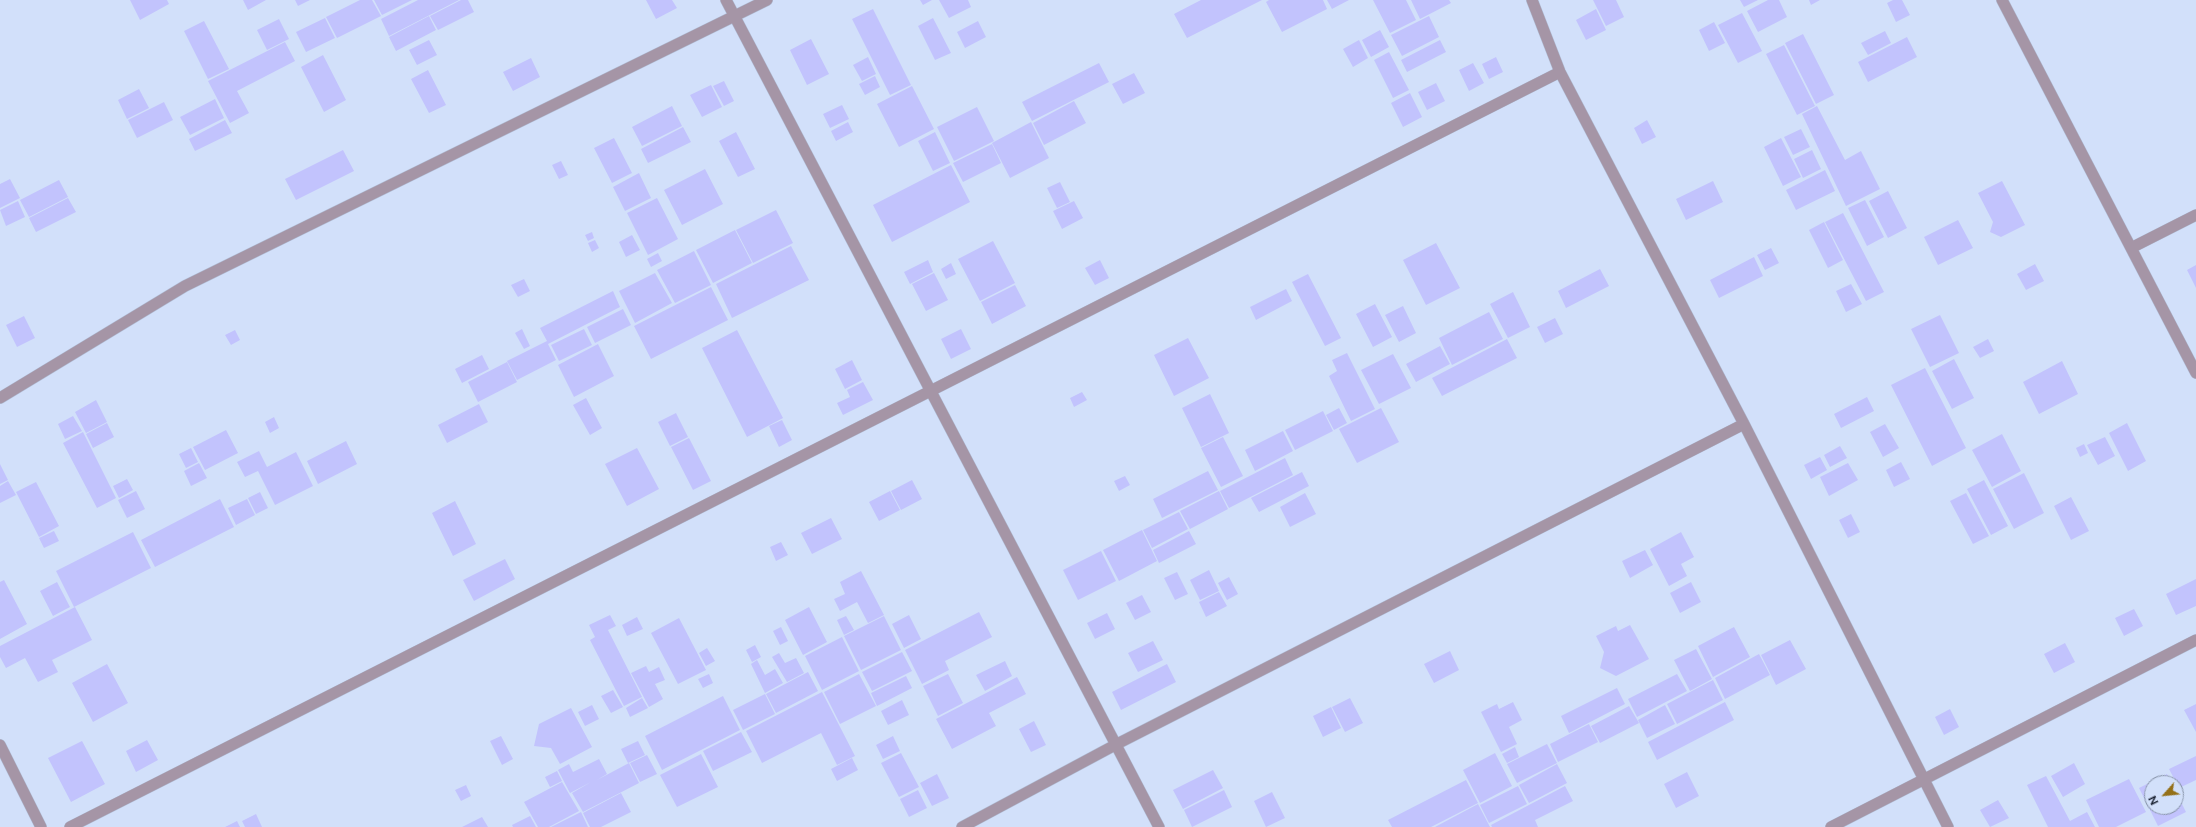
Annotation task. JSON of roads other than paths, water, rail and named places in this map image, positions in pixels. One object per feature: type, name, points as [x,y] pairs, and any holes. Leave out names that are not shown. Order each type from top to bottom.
[{"type":"street","points":[[726,0],[1117,744],[1159,827]]},
{"type":"street","points":[[0,398],[185,286],[767,0]]},
{"type":"street","points":[[1532,0],[1560,72],[1744,424],[1948,827]]},
{"type":"street","points":[[2002,0],[2196,373]]},
{"type":"street","points":[[70,827],[1560,72]]},
{"type":"street","points":[[2131,248],[2196,216]]},
{"type":"street","points":[[962,827],[1117,744],[1744,424]]},
{"type":"street","points":[[1831,827],[2196,640]]},
{"type":"street","points":[[0,745],[41,827]]}]
